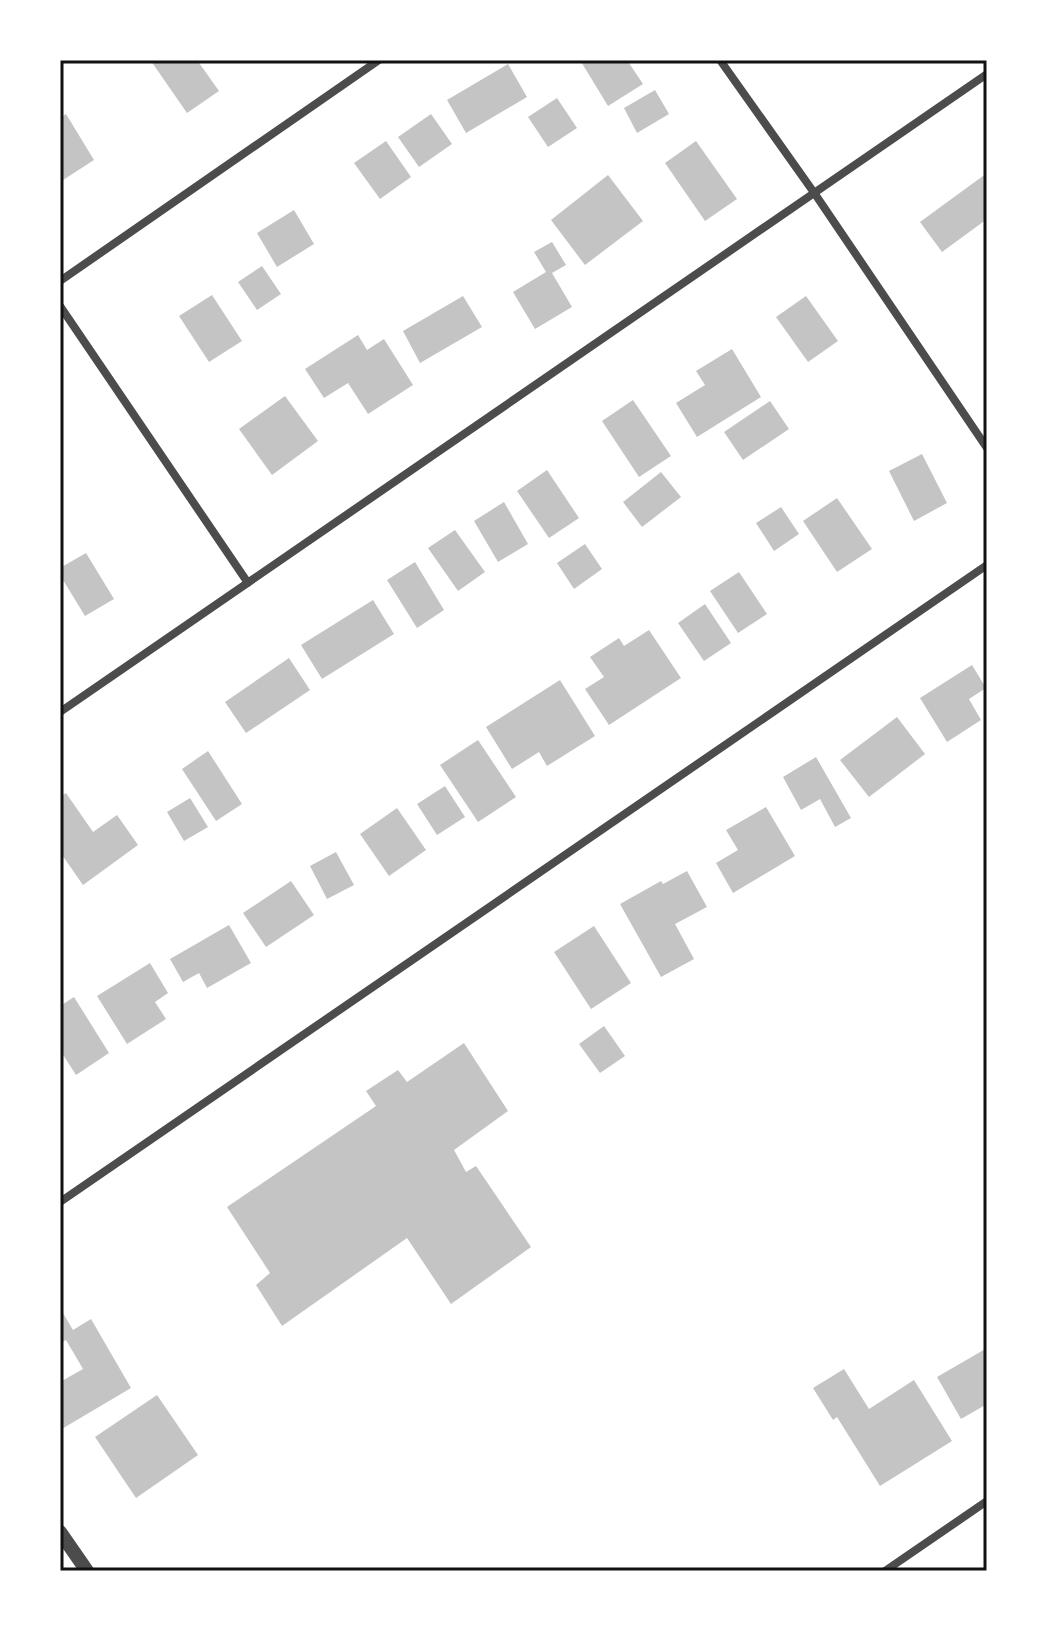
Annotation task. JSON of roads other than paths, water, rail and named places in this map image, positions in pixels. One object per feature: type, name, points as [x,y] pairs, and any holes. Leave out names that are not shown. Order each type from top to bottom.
[{"type":"street","points":[[60,281],[379,60]]},
{"type":"street","points":[[720,60],[987,448]]},
{"type":"street","points":[[60,712],[987,74]]},
{"type":"street","points":[[60,306],[248,583]]},
{"type":"street","points":[[60,1202],[987,565]]},
{"type":"street","points":[[885,1571],[987,1501]]},
{"type":"street","points":[[60,1532],[87,1571]]}]
